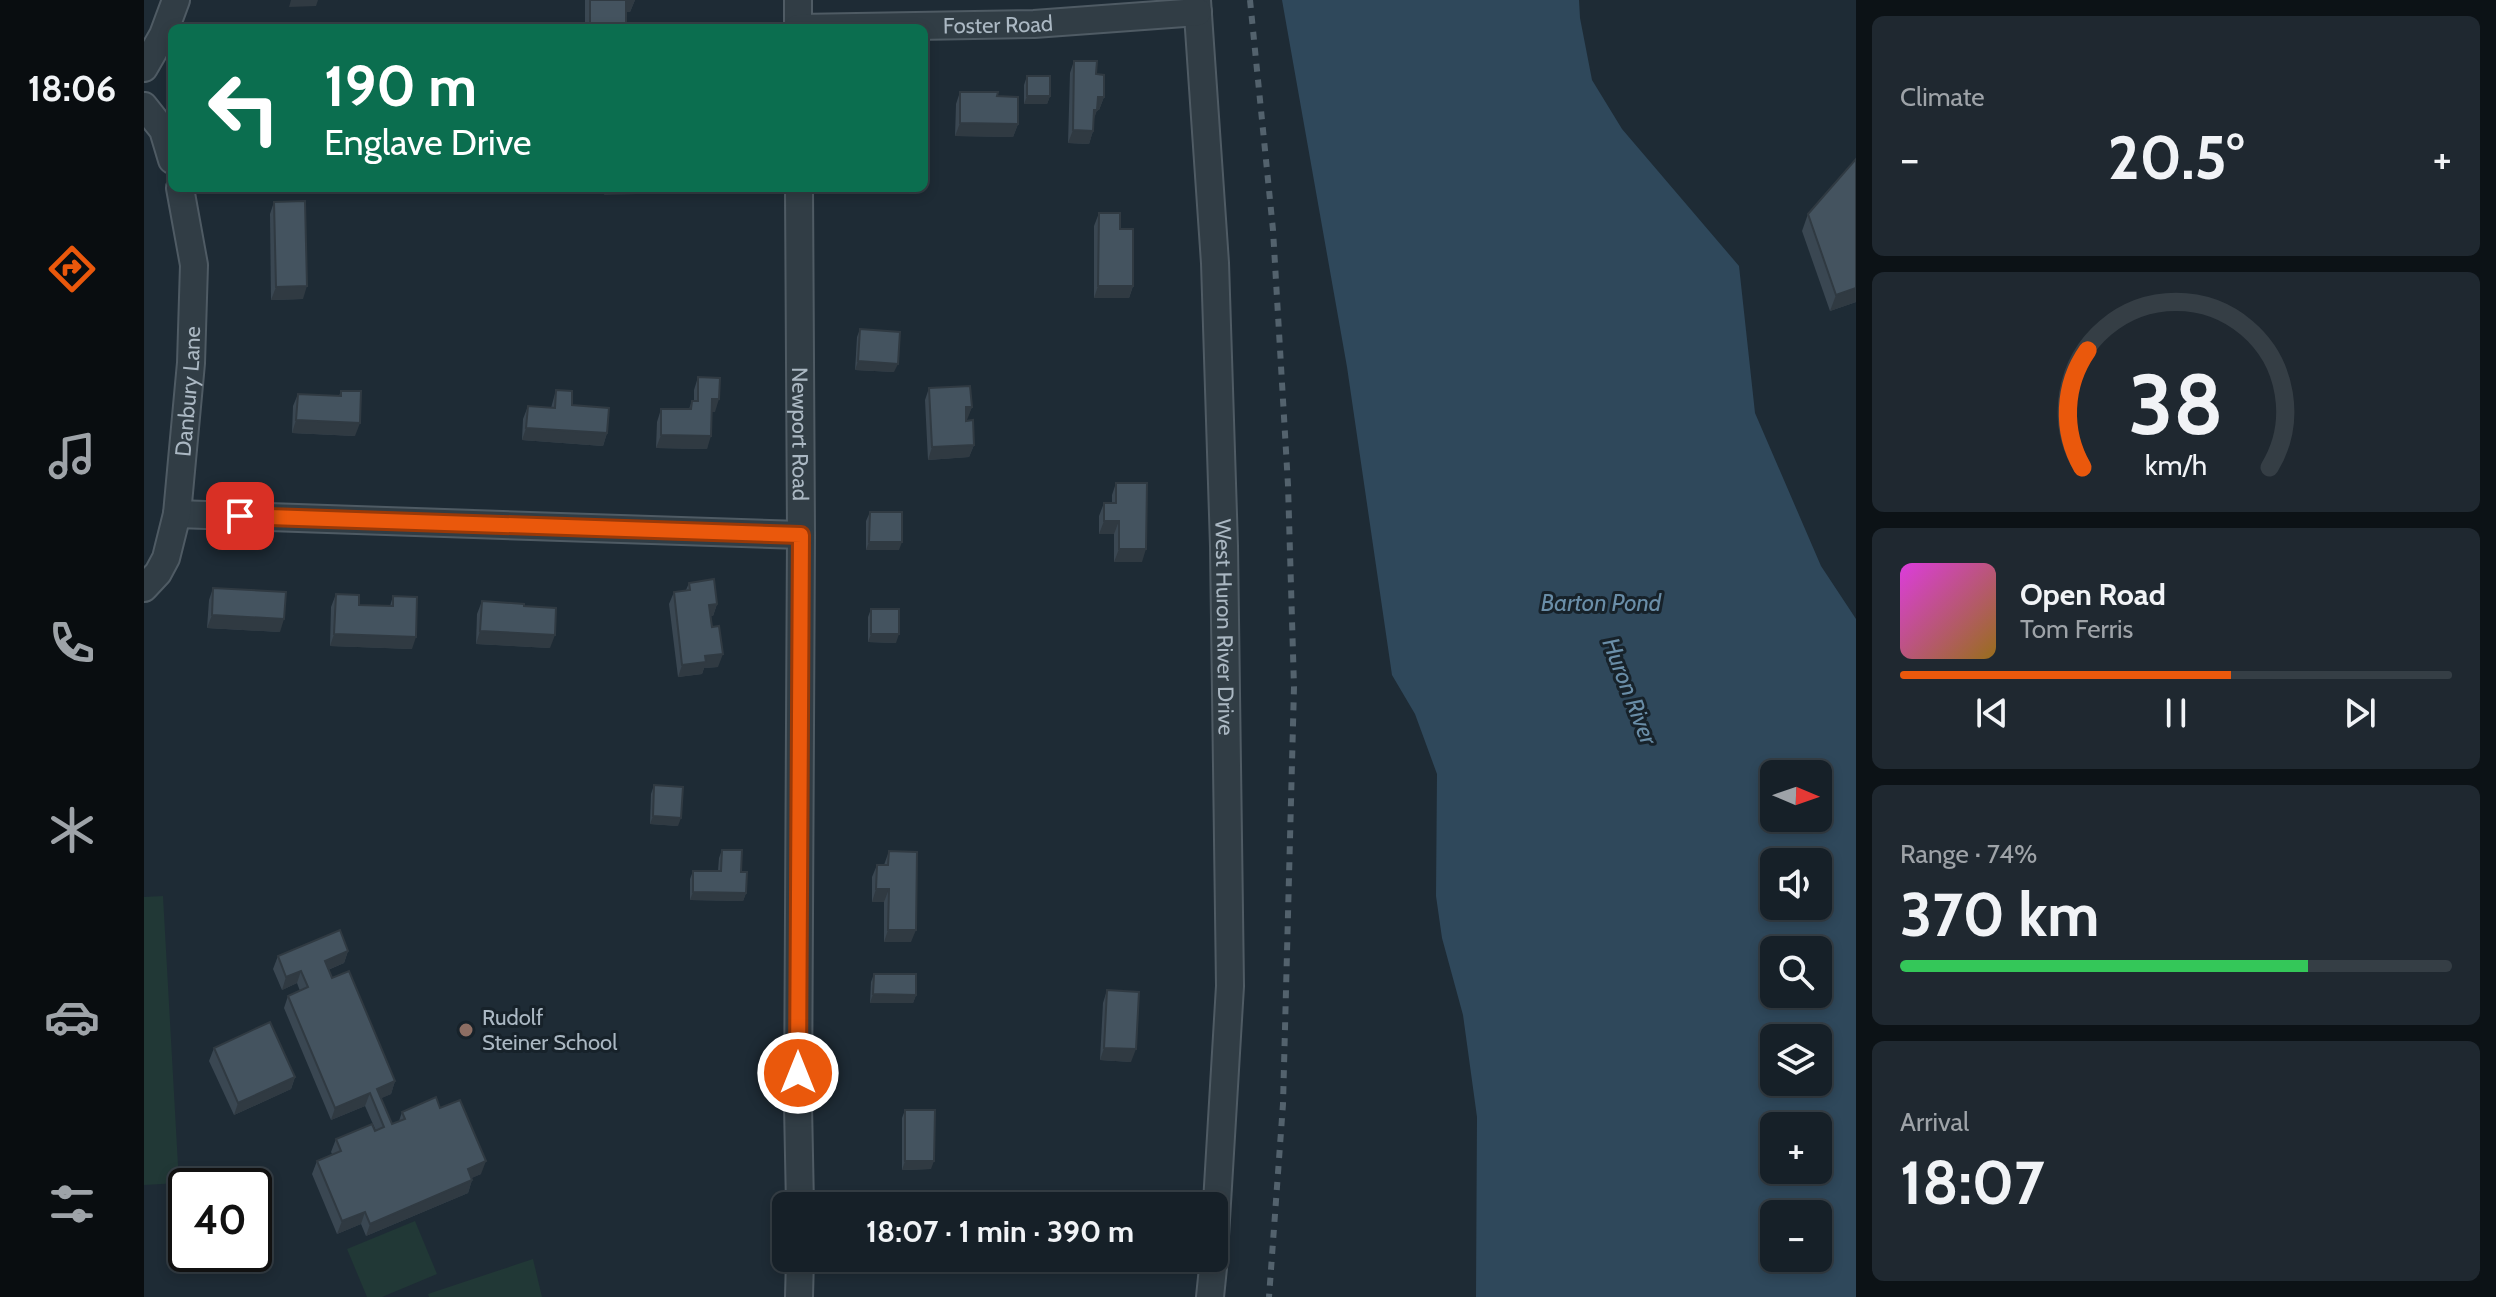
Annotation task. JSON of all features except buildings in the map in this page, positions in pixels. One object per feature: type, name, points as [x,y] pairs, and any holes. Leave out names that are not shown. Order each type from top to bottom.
[{"type":"street","points":[[144,68],[163,35],[176,0]]},
{"type":"street","points":[[798,0],[798,24]]},
{"type":"street","name":"Foster Road","points":[[928,26],[1034,24],[1197,6]]},
{"type":"street","name":"West Huron River Drive","points":[[1197,6],[1215,263],[1224,546],[1230,986],[1218,1192]]},
{"type":"street","points":[[144,106],[163,130],[168,147]]},
{"type":"street","name":"Danbury Lane","points":[[144,588],[158,573],[166,558],[177,514],[191,363],[194,265],[181,192]]},
{"type":"street","name":"Newport Road","points":[[799,192],[800,1192]]},
{"type":"street","points":[[177,514],[801,535]]},
{"type":"street","points":[[799,1297],[800,1272]]},
{"type":"street","name":"West Huron River Drive","points":[[1210,1297],[1212,1272]]},
{"type":"green space","points":[[163,896],[178,1168],[168,1168],[168,1184],[144,1185],[144,897]]},
{"type":"green space","points":[[415,1221],[437,1274],[382,1297],[367,1297],[347,1249]]},
{"type":"green space","points":[[533,1259],[542,1297],[429,1297],[428,1294]]},
{"type":"water","name":"Barton Pond","points":[[1282,0],[1579,0],[1592,80],[1622,129],[1739,266],[1755,413],[1821,566],[1856,619],[1856,1297],[1476,1297],[1477,1117],[1463,1015],[1442,938],[1436,896],[1437,774],[1415,714],[1392,675],[1347,367]]},
{"type":"railway","points":[[1250,0],[1273,230],[1288,485],[1294,687],[1283,1104],[1269,1297]]},
{"type":"place","name":"Rudolf Steiner School","points":[[466,1030]]},
{"type":"route","points":[[240,516],[801,535],[798,1073]]},
{"type":"water label","name":"Huron River","points":[[1630,691]]}]
